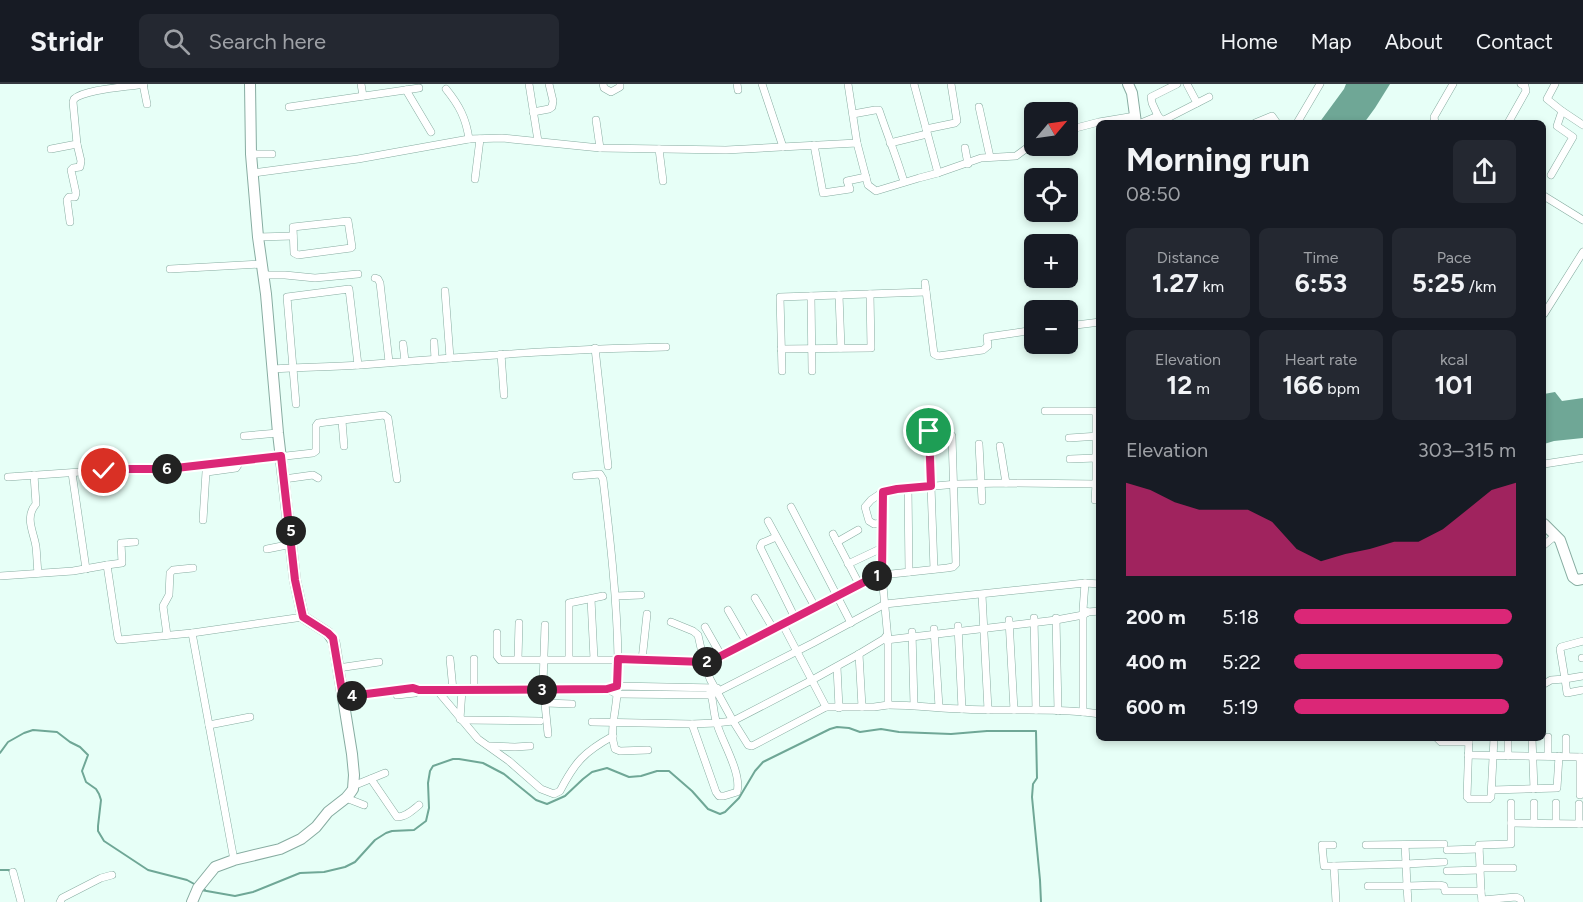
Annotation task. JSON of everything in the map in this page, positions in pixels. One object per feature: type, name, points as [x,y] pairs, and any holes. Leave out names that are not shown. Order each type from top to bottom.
[{"type":"street","points":[[88,84],[89,92]]},
{"type":"street","points":[[70,222],[67,200],[69,197],[75,197],[76,193],[71,170],[80,167],[81,161],[77,144],[74,99],[76,96],[89,92],[144,84],[147,105]]},
{"type":"street","points":[[250,84],[251,154],[258,237],[295,580],[303,617]]},
{"type":"street","points":[[361,84],[363,96]]},
{"type":"street","points":[[529,84],[538,141]]},
{"type":"street","points":[[534,112],[552,107],[549,84]]},
{"type":"street","points":[[603,84],[604,88],[611,92],[621,87],[620,84]]},
{"type":"street","points":[[762,84],[783,147]]},
{"type":"street","points":[[848,84],[857,143],[868,185],[873,190],[938,173],[981,158],[1016,156],[1024,150]]},
{"type":"street","points":[[914,84],[938,173]]},
{"type":"street","points":[[890,142],[956,123],[951,84]]},
{"type":"street","points":[[1128,84],[1138,120]]},
{"type":"street","points":[[1177,84],[1152,94],[1152,103],[1161,119],[1164,120],[1209,97]]},
{"type":"street","points":[[1187,84],[1197,103]]},
{"type":"street","points":[[1299,120],[1320,84]]},
{"type":"street","points":[[1434,120],[1434,117],[1453,84]]},
{"type":"street","points":[[1510,120],[1526,91],[1525,86],[1521,84]]},
{"type":"street","points":[[1555,84],[1547,99],[1583,125]]},
{"type":"street","points":[[289,107],[419,88]]},
{"type":"street","points":[[446,89],[465,119],[469,139]]},
{"type":"street","points":[[406,90],[430,132]]},
{"type":"street","points":[[979,107],[990,157]]},
{"type":"street","points":[[853,114],[879,110],[904,182]]},
{"type":"street","points":[[1551,175],[1573,137],[1557,126],[1562,111]]},
{"type":"street","points":[[1142,120],[1158,116]]},
{"type":"street","points":[[596,120],[600,147]]},
{"type":"street","points":[[1078,127],[1096,123]]},
{"type":"street","points":[[253,173],[358,159],[469,139],[502,138],[600,147],[735,150],[857,143]]},
{"type":"street","points":[[475,179],[480,139]]},
{"type":"street","points":[[51,148],[77,144]]},
{"type":"street","points":[[814,145],[823,193],[850,189],[848,181],[866,177]]},
{"type":"street","points":[[965,148],[968,164]]},
{"type":"street","points":[[659,149],[663,181]]},
{"type":"street","points":[[251,154],[272,154]]},
{"type":"street","points":[[1546,197],[1583,220]]},
{"type":"street","points":[[348,221],[352,247],[298,255],[294,252],[289,236],[294,226],[348,221]]},
{"type":"street","points":[[258,237],[289,236]]},
{"type":"street","points":[[1546,311],[1583,252]]},
{"type":"street","points":[[170,269],[262,270],[315,278],[358,274]]},
{"type":"street","points":[[375,278],[378,279],[380,285],[389,362]]},
{"type":"street","points":[[925,283],[934,354],[938,356],[983,350],[988,346],[987,336],[1024,331]]},
{"type":"street","points":[[296,404],[287,297],[348,289],[358,365]]},
{"type":"street","points":[[446,291],[450,358]]},
{"type":"street","points":[[782,371],[780,297],[926,292]]},
{"type":"street","points":[[781,349],[871,348],[870,294]]},
{"type":"street","points":[[839,295],[841,348]]},
{"type":"street","points":[[811,296],[812,371]]},
{"type":"street","points":[[1078,325],[1096,322]]},
{"type":"street","points":[[434,342],[435,359]]},
{"type":"street","points":[[403,344],[405,361]]},
{"type":"street","points":[[273,369],[595,348],[666,347]]},
{"type":"street","points":[[595,348],[608,466]]},
{"type":"street","points":[[501,354],[504,395]]},
{"type":"street","points":[[1045,411],[1096,411]]},
{"type":"street","points":[[8,477],[124,469],[218,468],[315,452],[316,424],[384,415],[388,417],[397,479]]},
{"type":"street","points":[[342,421],[344,447]]},
{"type":"street","points":[[929,431],[934,569]]},
{"type":"street","points":[[244,436],[278,433]]},
{"type":"street","points":[[497,633],[500,660],[618,659],[704,662],[722,657],[877,576],[953,567],[956,564],[952,436]]},
{"type":"street","points":[[1069,438],[1096,436]]},
{"type":"street","points":[[979,444],[982,501]]},
{"type":"street","points":[[1000,446],[1006,483]]},
{"type":"street","points":[[1071,459],[1096,458]]},
{"type":"street","points":[[1546,464],[1583,458]]},
{"type":"street","points":[[203,519],[205,469]]},
{"type":"street","points":[[72,473],[86,568]]},
{"type":"street","points":[[576,476],[597,474],[602,477],[616,596],[618,659],[614,746],[618,750],[648,750]]},
{"type":"street","points":[[34,475],[36,504],[30,512],[29,520],[36,548],[38,573]]},
{"type":"street","points":[[284,479],[313,475],[318,478]]},
{"type":"street","points":[[882,523],[869,522],[865,507],[883,492],[908,487],[1006,483],[1096,484]]},
{"type":"street","points":[[908,487],[909,572]]},
{"type":"street","points":[[883,492],[882,575],[888,705]]},
{"type":"street","points":[[1095,500],[1096,495]]},
{"type":"street","points":[[791,507],[851,623]]},
{"type":"street","points":[[768,521],[815,607]]},
{"type":"street","points":[[1546,526],[1563,546],[1572,575],[1577,580],[1583,579]]},
{"type":"street","points":[[837,543],[858,530]]},
{"type":"street","points":[[832,534],[859,584]]},
{"type":"street","points":[[1546,542],[1556,535]]},
{"type":"street","points":[[776,537],[762,543],[761,549],[795,618]]},
{"type":"street","points":[[0,576],[59,572],[122,563],[121,543],[135,542]]},
{"type":"street","points":[[267,549],[292,544]]},
{"type":"street","points":[[848,564],[882,548]]},
{"type":"street","points":[[107,565],[118,639],[192,633],[303,617],[331,636],[334,642],[352,754],[353,786],[346,798],[301,839],[272,852],[220,864],[209,873],[198,888],[192,902]]},
{"type":"street","points":[[167,635],[163,606],[169,595],[170,573],[173,570],[193,568]]},
{"type":"street","points":[[1083,712],[1085,583]]},
{"type":"street","points":[[344,699],[436,689],[715,690],[797,652],[885,604],[1096,584]]},
{"type":"street","points":[[616,596],[641,595]]},
{"type":"street","points":[[982,595],[988,710]]},
{"type":"street","points":[[569,659],[569,604],[603,596]]},
{"type":"street","points":[[755,598],[774,630]]},
{"type":"street","points":[[591,599],[594,659]]},
{"type":"street","points":[[728,610],[747,644]]},
{"type":"street","points":[[592,722],[692,724],[733,721],[837,667],[886,638],[983,628],[1096,611]]},
{"type":"street","points":[[642,660],[646,614]]},
{"type":"street","points":[[1056,618],[1058,711]]},
{"type":"street","points":[[1034,620],[1036,710]]},
{"type":"street","points":[[671,622],[696,633],[715,690],[747,744],[752,746],[826,707],[914,705],[962,710],[1036,710],[1096,714]]},
{"type":"street","points":[[518,659],[519,623]]},
{"type":"street","points":[[1009,623],[1014,710]]},
{"type":"street","points":[[783,625],[826,707]]},
{"type":"street","points":[[544,626],[544,690],[548,734]]},
{"type":"street","points":[[705,627],[722,657]]},
{"type":"street","points":[[958,629],[962,710]]},
{"type":"street","points":[[934,632],[939,707]]},
{"type":"street","points":[[192,633],[234,860]]},
{"type":"street","points":[[912,634],[914,705]]},
{"type":"street","points":[[1546,683],[1551,680],[1565,679],[1581,676],[1582,691],[1567,693],[1565,679],[1560,647],[1583,641]]},
{"type":"street","points":[[859,654],[862,707]]},
{"type":"street","points":[[450,659],[453,690]]},
{"type":"street","points":[[474,659],[474,690]]},
{"type":"street","points":[[338,668],[379,662]]},
{"type":"street","points":[[837,667],[839,708]]},
{"type":"street","points":[[436,689],[478,739],[490,746],[541,789],[554,794],[560,791],[580,758],[613,736]]},
{"type":"street","points":[[461,719],[462,690]]},
{"type":"street","points":[[692,724],[716,792],[719,796],[735,793],[738,787],[733,763],[716,723],[715,690]]},
{"type":"street","points":[[546,703],[572,704]]},
{"type":"street","points":[[209,725],[250,717]]},
{"type":"street","points":[[461,719],[540,721]]},
{"type":"street","points":[[1548,737],[1548,756]]},
{"type":"street","points":[[1492,790],[1557,788],[1566,738]]},
{"type":"street","points":[[1440,741],[1455,741]]},
{"type":"street","points":[[1469,741],[1467,797],[1469,799],[1490,799],[1494,741]]},
{"type":"street","points":[[1508,741],[1508,756]]},
{"type":"street","points":[[1533,741],[1534,789]]},
{"type":"street","points":[[490,746],[530,746]]},
{"type":"street","points":[[1468,755],[1582,757],[1580,795]]},
{"type":"street","points":[[353,786],[385,773]]},
{"type":"street","points":[[371,779],[397,817],[406,815],[419,805]]},
{"type":"street","points":[[346,798],[364,805]]},
{"type":"street","points":[[1511,803],[1511,844],[1479,845],[1480,891],[1482,901],[1516,897],[1521,902]]},
{"type":"street","points":[[1534,803],[1534,823]]},
{"type":"street","points":[[1556,803],[1556,823]]},
{"type":"street","points":[[1511,823],[1581,824],[1579,804]]},
{"type":"street","points":[[1366,845],[1405,844],[1479,849]]},
{"type":"street","points":[[1405,844],[1408,902]]},
{"type":"street","points":[[1333,845],[1322,845],[1324,866],[1444,862]]},
{"type":"street","points":[[1334,866],[1336,902]]},
{"type":"street","points":[[1447,871],[1513,868]]},
{"type":"street","points":[[13,872],[21,902]]},
{"type":"street","points":[[60,902],[62,898],[100,878],[112,875]]},
{"type":"street","points":[[1368,886],[1443,885],[1445,891],[1480,891]]},
{"type":"shaded area","points":[[1346,84],[1390,84],[1366,120],[1321,120]]},
{"type":"shaded area","points":[[1555,392],[1562,401],[1583,398],[1583,438],[1546,443],[1546,394]]},
{"type":"waterway","points":[[201,888],[205,890],[201,890],[235,896],[253,892],[300,873],[324,872],[355,862],[375,840],[386,833],[414,830],[426,821],[429,808],[430,771],[433,766],[453,759],[483,763],[504,774],[536,800],[547,804],[565,796],[592,772],[607,768],[629,777],[669,771],[708,809],[720,814],[739,798],[763,762],[837,727],[860,732],[881,729],[951,734],[1036,731],[1037,778],[1033,784],[1032,797],[1041,902]]},
{"type":"waterway","points":[[0,753],[8,742],[33,730],[57,732],[80,747],[88,755],[82,771],[86,782],[96,789],[101,800],[98,831],[104,841],[148,870],[187,880],[196,885]]},
{"type":"waterway","points":[[0,870],[10,872]]},
{"type":"route","points":[[104,471],[167,469],[281,456],[295,580],[303,617],[333,638],[343,697],[413,688],[419,690],[607,689],[617,686],[618,659],[704,662],[713,660],[872,578],[882,575],[883,492],[931,486],[929,431]]}]
